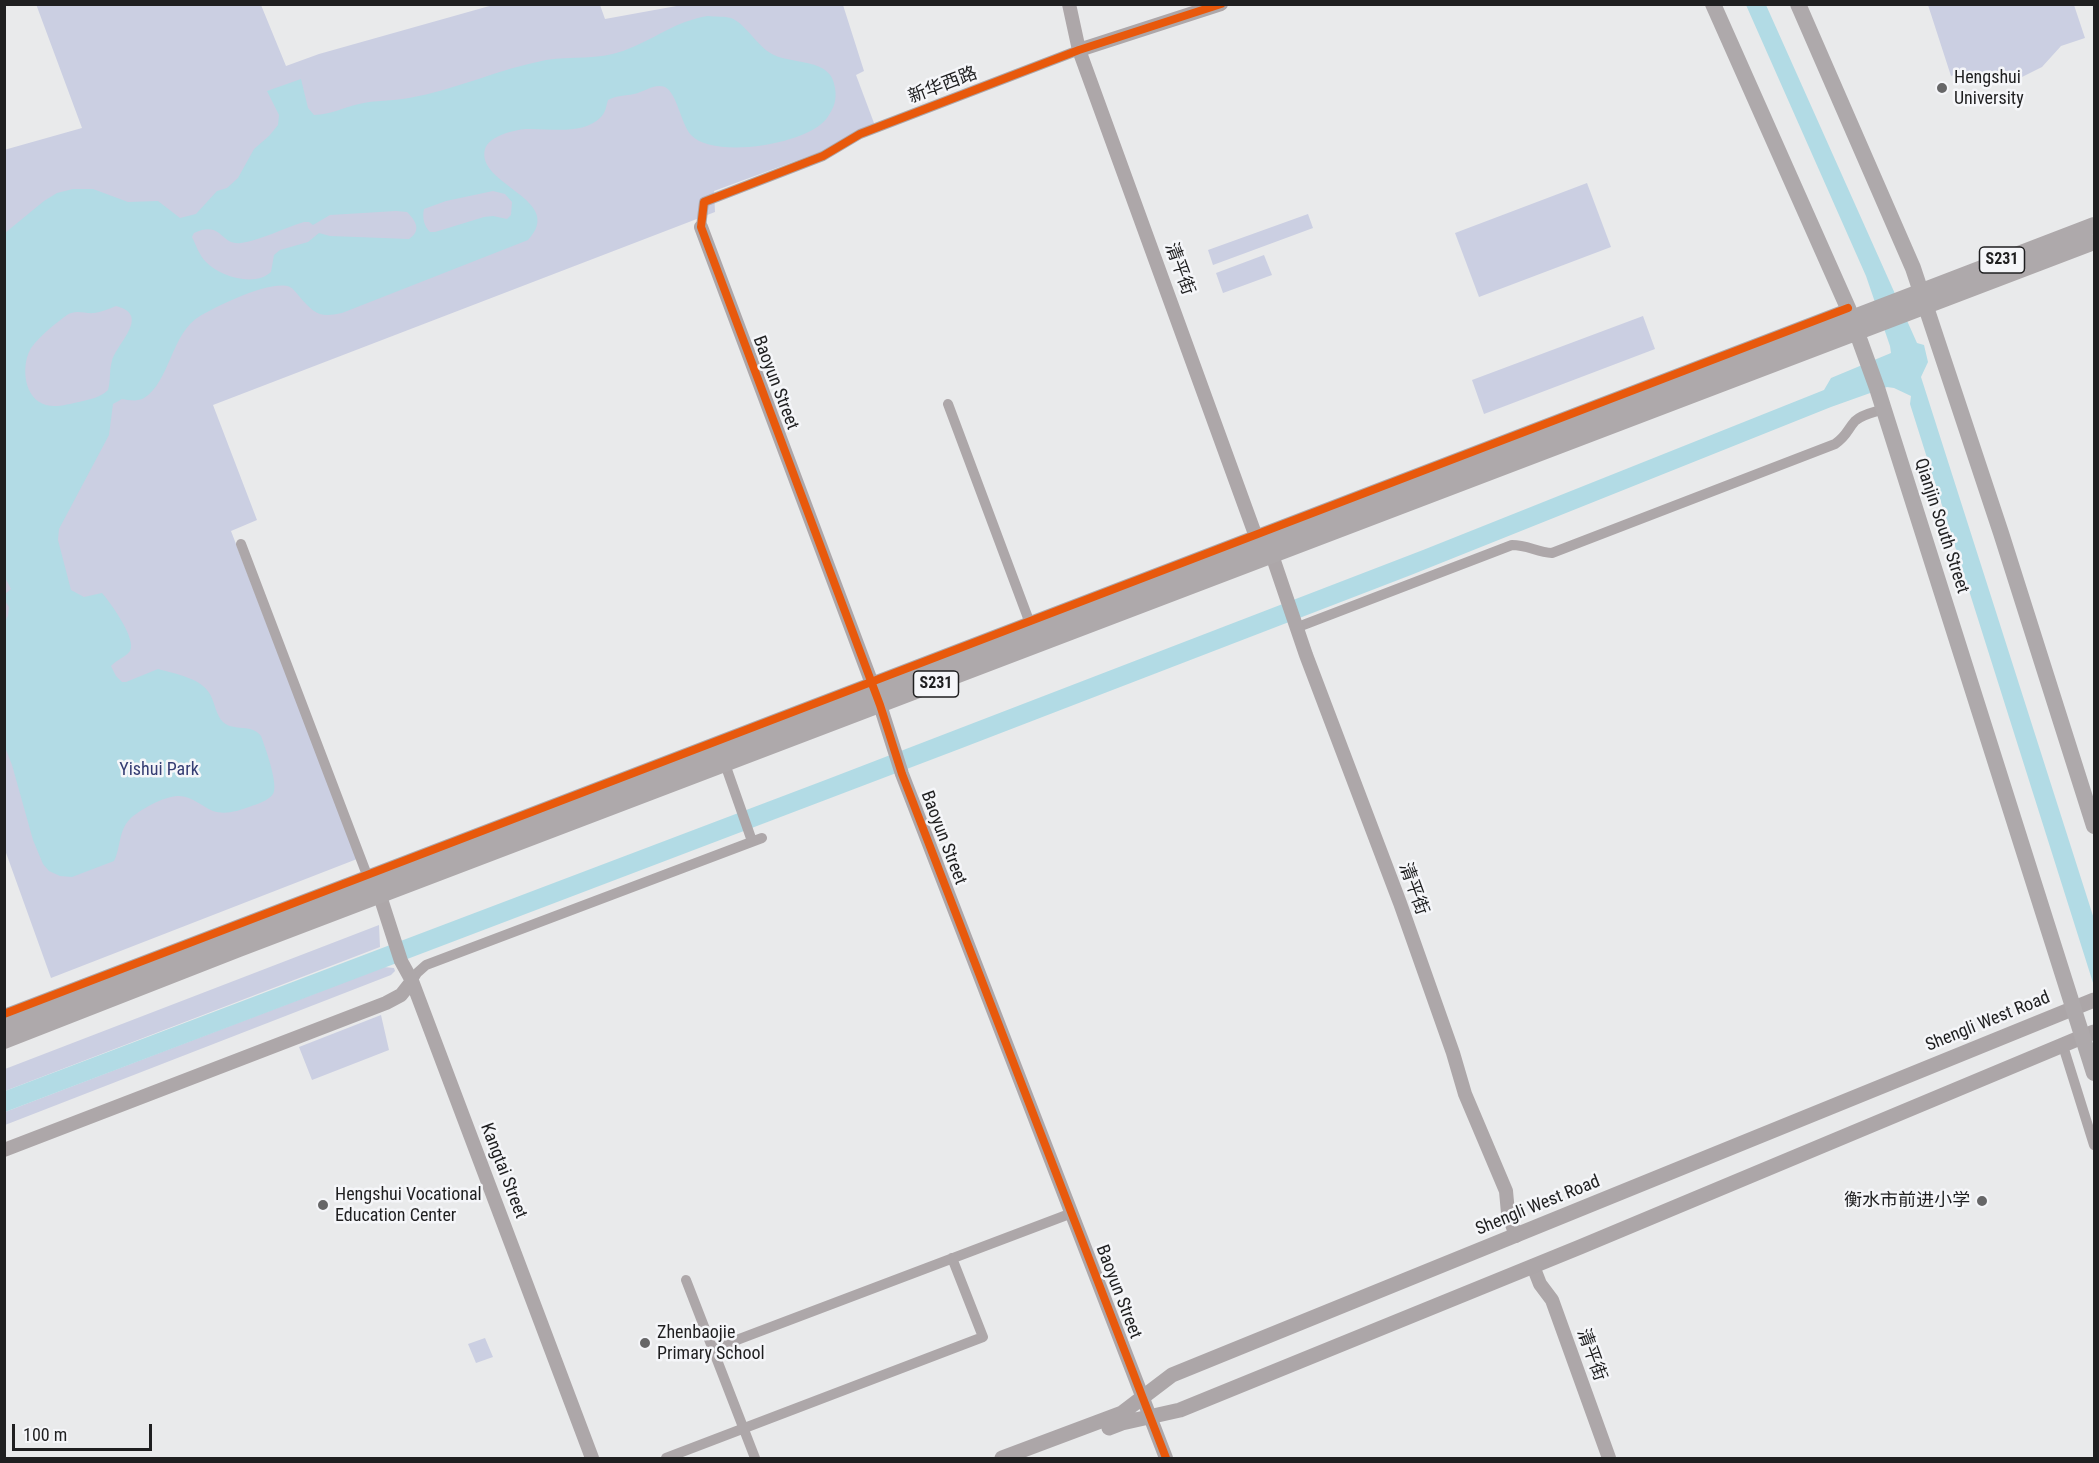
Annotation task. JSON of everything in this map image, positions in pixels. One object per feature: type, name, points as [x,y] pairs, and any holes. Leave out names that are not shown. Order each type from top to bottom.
[{"type":"main road","name":"Qianjin South Street","points":[[1713,4],[1857,320],[1865,355],[2085,1004],[2094,1073]]},
{"type":"main road","points":[[1798,4],[1902,243],[1917,301],[2001,533],[2094,826]]},
{"type":"main road","name":"S231","points":[[1917,301],[2094,225]]},
{"type":"main road","name":"S231","points":[[4,1027],[1262,545],[1857,320],[2094,242]]},
{"type":"main road","name":"S231","points":[[4,1041],[725,764],[876,693],[1031,626],[1262,545]]},
{"type":"main road","name":"Shengli West Road","points":[[1002,1458],[1122,1413],[1172,1375],[2085,1004]]},
{"type":"main road","points":[[1031,1458],[1122,1423],[1180,1410],[2089,1035]]},
{"type":"street","name":"清平街","points":[[1069,4],[1079,50],[1262,545],[1286,594],[1306,655],[1403,913],[1453,1053],[1465,1094],[1506,1191],[1509,1213],[1516,1236]]},
{"type":"street","name":"新华西路","points":[[701,226],[704,202],[823,156],[860,134],[1079,50],[1221,4]]},
{"type":"street","name":"Baoyun Street","points":[[701,226],[876,693],[902,774],[1166,1458]]},
{"type":"street","points":[[948,404],[1031,626]]},
{"type":"street","points":[[1297,624],[1512,545],[1526,545],[1538,552],[1552,553],[1835,444],[1845,438],[1856,421],[1883,407]]},
{"type":"street","points":[[241,544],[367,875]]},
{"type":"street","points":[[4,1014],[367,875],[876,693]]},
{"type":"street","points":[[4,1150],[386,1003],[401,995],[426,965],[755,837],[738,801],[725,764]]},
{"type":"street","name":"Kangtai Street","points":[[380,896],[401,961],[412,981],[592,1458]]},
{"type":"street","points":[[2063,1046],[2094,1145]]},
{"type":"street","points":[[713,1349],[1072,1213]]},
{"type":"street","points":[[666,1458],[983,1336],[952,1258]]},
{"type":"street","name":"清平街","points":[[1533,1266],[1540,1284],[1552,1300],[1609,1458]]},
{"type":"street","points":[[686,1280],[755,1458]]},
{"type":"green space","name":"Yishui Park","points":[[36,4],[261,5],[286,66],[319,54],[493,5],[600,5],[605,19],[682,5],[843,5],[864,71],[856,75],[877,131],[714,191],[715,212],[213,405],[257,520],[231,531],[357,859],[51,978],[5,850],[4,150],[82,128]]},
{"type":"green space","points":[[1928,5],[2074,5],[2085,38],[2061,46],[2042,67],[2016,80],[1988,82],[1962,72],[1951,76]]},
{"type":"green space","points":[[1587,183],[1611,247],[1479,297],[1455,233]]},
{"type":"green space","points":[[1308,214],[1313,228],[1213,265],[1208,250]]},
{"type":"green space","points":[[1264,255],[1272,275],[1223,293],[1216,273]]},
{"type":"green space","points":[[1643,316],[1655,349],[1484,414],[1472,380]]},
{"type":"green space","points":[[379,925],[380,947],[5,1091],[5,1069]]},
{"type":"green space","points":[[384,967],[394,968],[395,971],[391,975],[5,1125],[5,1112]]},
{"type":"green space","points":[[381,1015],[389,1050],[312,1080],[299,1047]]},
{"type":"green space","points":[[485,1338],[493,1357],[476,1363],[468,1344]]},
{"type":"shaded area","points":[[1746,5],[1766,5],[1917,343],[1924,345],[1928,362],[1921,377],[2094,919],[2094,986],[1910,404],[1911,396],[1887,387],[1831,407],[1411,575],[962,748],[5,1112],[5,1091],[828,779],[1423,550],[1824,390],[1831,378],[1891,353],[1866,276]]},
{"type":"shaded area","points":[[708,16],[731,18],[742,25],[761,46],[772,54],[827,71],[832,78],[836,96],[827,118],[817,127],[782,141],[761,146],[719,147],[703,143],[691,135],[684,124],[673,95],[665,87],[657,86],[608,100],[601,117],[584,127],[565,130],[526,129],[503,134],[487,144],[486,162],[493,173],[529,203],[536,214],[537,226],[528,240],[342,313],[323,315],[313,311],[294,290],[282,286],[258,290],[231,300],[200,316],[190,324],[176,345],[153,391],[141,399],[122,399],[113,404],[109,435],[59,529],[58,540],[71,590],[84,597],[102,593],[122,621],[130,638],[130,651],[111,666],[122,682],[158,669],[202,685],[211,696],[223,722],[232,727],[247,728],[261,736],[271,766],[274,789],[273,794],[262,802],[227,813],[213,811],[184,796],[160,800],[134,815],[126,824],[114,861],[72,877],[60,876],[49,871],[43,864],[33,840],[5,747],[4,623],[9,607],[4,595],[11,589],[4,575],[5,233],[44,201],[57,193],[73,189],[93,189],[128,202],[158,201],[180,218],[196,214],[217,191],[227,188],[238,178],[254,149],[278,125],[279,115],[267,91],[301,79],[308,108],[314,115],[365,103],[426,94],[546,60],[614,54],[696,18]],"holes":[[[493,191],[505,194],[512,202],[511,215],[507,219],[484,217],[435,232],[430,232],[426,227],[423,219],[424,209],[446,201]],[[407,212],[413,219],[416,230],[409,239],[330,236],[319,233],[308,242],[280,250],[274,255],[271,272],[256,279],[228,276],[212,267],[201,256],[192,237],[194,233],[211,230],[229,241],[241,243],[304,222],[313,225],[330,215]],[[116,306],[126,310],[131,316],[132,323],[112,361],[108,390],[95,398],[62,405],[50,406],[39,402],[26,382],[25,373],[30,350],[52,326],[70,313],[102,311]]]},
{"type":"cycle path","points":[[1166,1458],[902,774],[880,705],[701,227],[704,202],[823,156],[860,134],[1079,50],[1221,4]]},
{"type":"cycle path","points":[[4,1014],[1848,308]]},
{"type":"place","name":"Hengshui University","points":[[1942,88]]},
{"type":"place","name":"衡水市前进小学","points":[[1982,1201]]},
{"type":"place","name":"Hengshui Vocational Education Center","points":[[323,1205]]},
{"type":"place","name":"Zhenbaojie Primary School","points":[[645,1343]]}]
